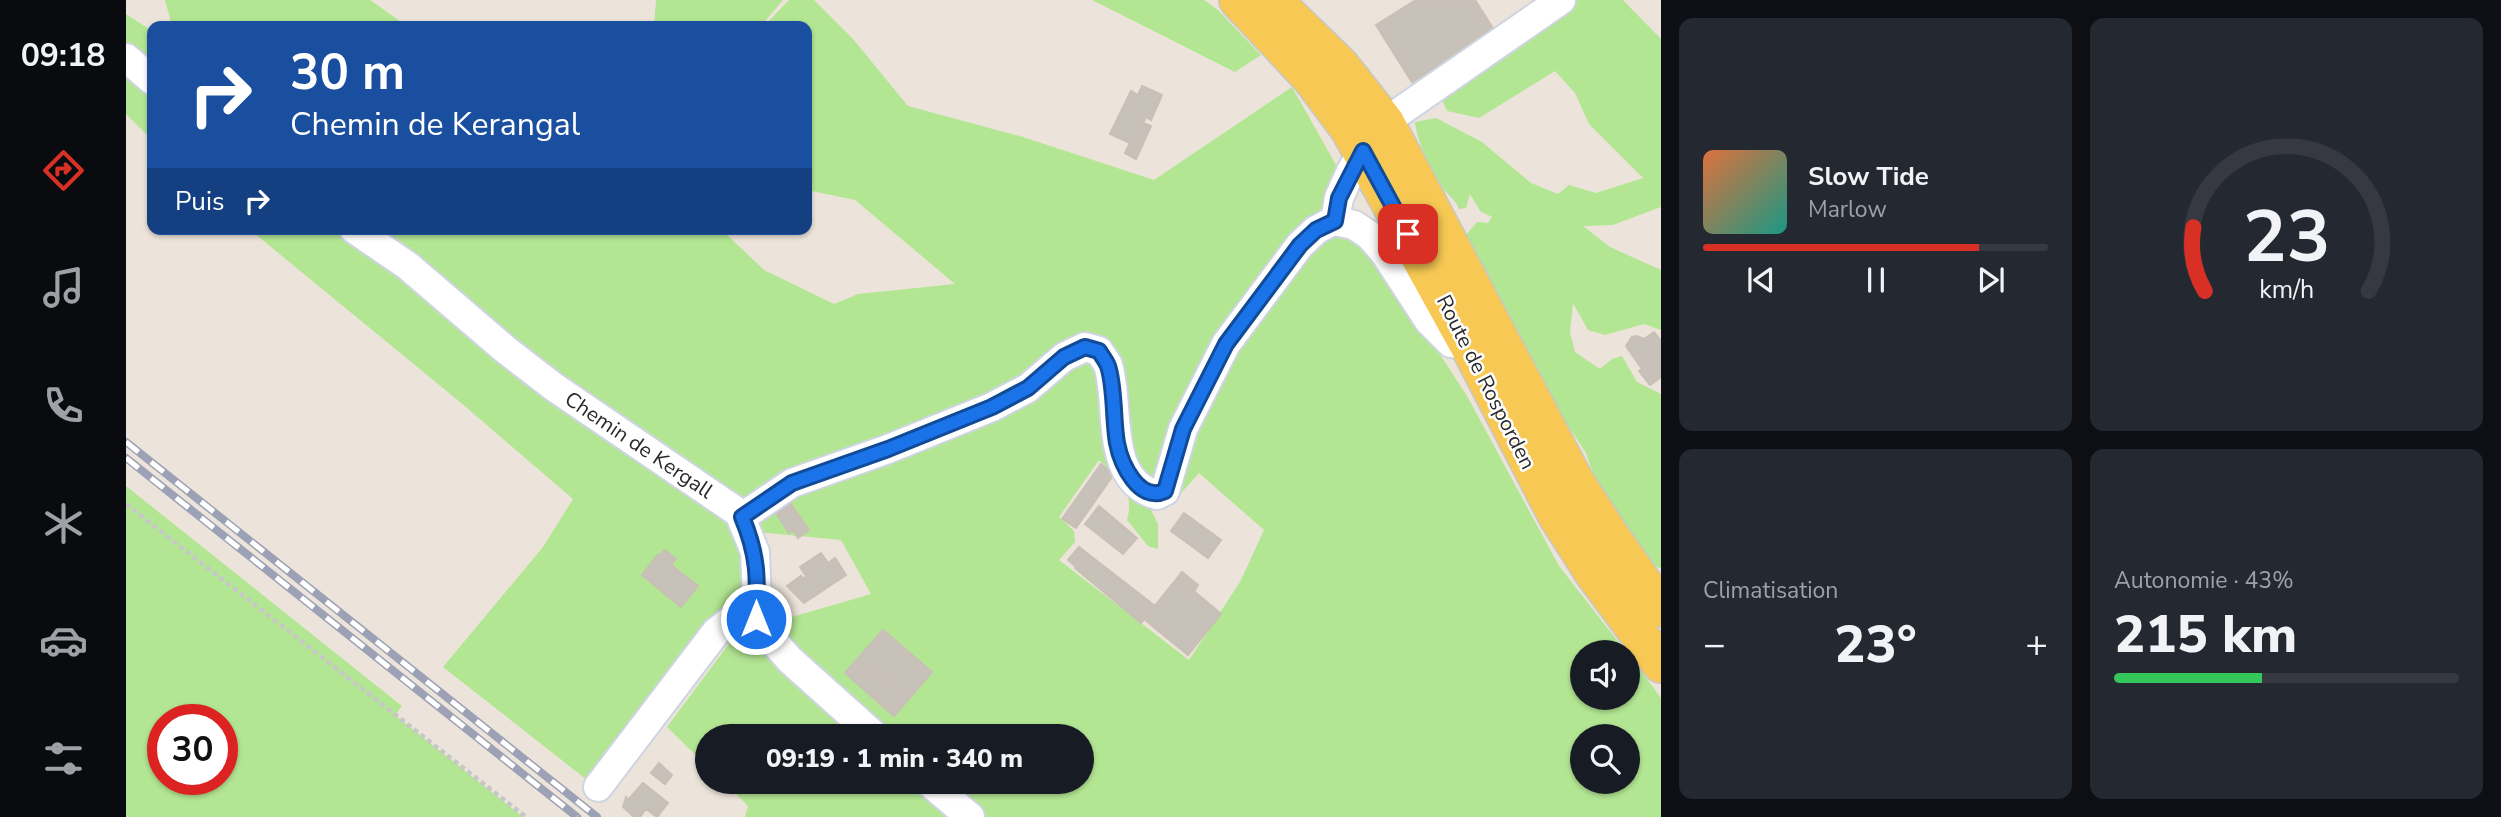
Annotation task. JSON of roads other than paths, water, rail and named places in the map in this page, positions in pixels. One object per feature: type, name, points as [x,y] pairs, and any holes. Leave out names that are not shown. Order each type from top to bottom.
[{"type":"main road","name":"Route de Rosporden","points":[[1238,0],[1311,78],[1363,151],[1483,340],[1528,395],[1575,481],[1661,608]]},
{"type":"main road","name":"Route de Rosporden","points":[[1273,0],[1340,65],[1385,122],[1483,340],[1557,516],[1594,574],[1661,664]]},
{"type":"street","points":[[1335,221],[1339,198],[1363,151],[1385,122],[1561,0]]},
{"type":"street","points":[[126,58],[147,76]]},
{"type":"street","points":[[862,724],[768,638],[758,624],[755,552],[742,517],[792,483],[888,449],[992,407],[1028,388],[1064,357],[1085,347],[1099,351],[1108,366],[1117,446],[1128,472],[1144,491],[1157,495],[1165,491],[1183,429],[1226,344],[1300,245],[1316,230],[1335,221],[1354,225],[1370,235],[1423,312],[1443,336],[1457,345],[1483,340]]},
{"type":"street","name":"Chemin de Kergall","points":[[362,235],[416,273],[554,387],[658,455],[742,517]]},
{"type":"street","points":[[598,786],[716,632],[730,621],[757,612]]},
{"type":"street","points":[[943,794],[970,817]]},
{"type":"railway","points":[[126,442],[597,817]]},
{"type":"railway","points":[[126,458],[577,817]]}]
